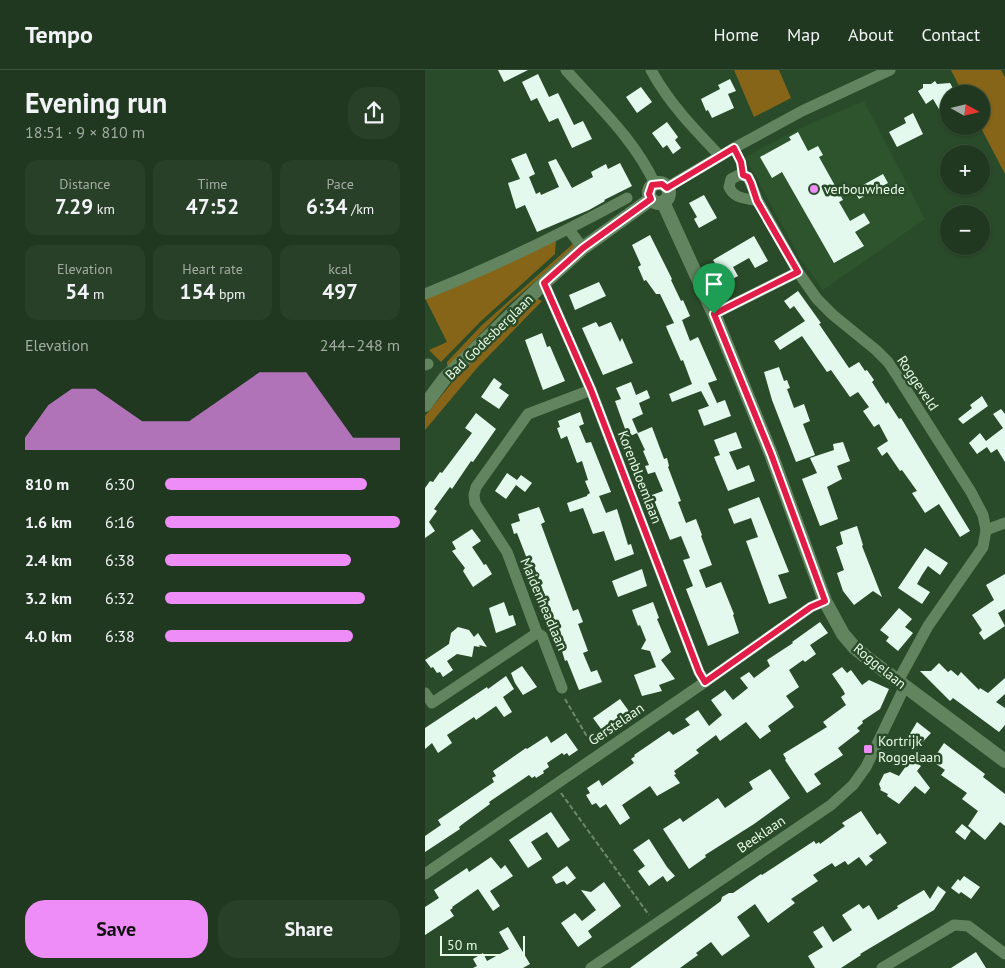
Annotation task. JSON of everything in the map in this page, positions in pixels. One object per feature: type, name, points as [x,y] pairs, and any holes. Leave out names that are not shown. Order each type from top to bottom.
[{"type":"street","points":[[565,70],[626,138],[661,186]]},
{"type":"street","points":[[651,70],[674,105],[720,156]]},
{"type":"street","points":[[657,201],[649,190],[661,186],[720,156],[802,111],[890,70]]},
{"type":"street","points":[[425,294],[505,261],[569,230],[627,198]]},
{"type":"street","name":"Bad Godesberglaan","points":[[425,405],[445,378],[583,248],[657,201]]},
{"type":"street","name":"Roggelaan","points":[[657,201],[714,314],[771,454],[825,601],[843,634],[854,647],[1005,761]]},
{"type":"street","name":"Roggeveld","points":[[757,201],[798,272],[817,299],[888,362],[971,492],[983,515],[987,530]]},
{"type":"street","points":[[569,230],[583,248]]},
{"type":"street","points":[[714,314],[798,272]]},
{"type":"street","name":"Korenbloemlaan","points":[[544,283],[591,390],[699,672],[705,682]]},
{"type":"street","name":"Maidenheadlaan","points":[[562,688],[542,636],[537,633],[507,552],[475,503],[474,495],[476,487],[528,414],[591,390]]},
{"type":"street","points":[[987,530],[1005,523]]},
{"type":"street","name":"Beeklaan","points":[[591,968],[831,805],[853,785],[866,768],[875,751],[901,683],[927,626],[983,546],[987,530]]},
{"type":"street","name":"Gerstelaan","points":[[425,874],[811,607],[825,601]]},
{"type":"street","points":[[425,693],[428,705],[537,633]]},
{"type":"street","points":[[882,968],[953,925],[968,926],[1005,954]]},
{"type":"path","points":[[562,688],[566,703],[598,755]]},
{"type":"path","points":[[555,785],[656,924]]},
{"type":"shaded area","points":[[734,70],[779,70],[791,98],[754,117]]},
{"type":"shaded area","points":[[951,70],[1001,70],[1005,77],[1005,174],[985,135],[990,135],[990,85],[958,85]]},
{"type":"shaded area","points":[[864,101],[925,219],[823,290],[800,258],[745,157],[798,129]]},
{"type":"shaded area","points":[[556,239],[555,254],[481,321],[441,362],[429,350],[447,342],[425,298]]},
{"type":"shaded area","points":[[575,242],[574,247],[506,307],[449,366],[447,365],[447,362],[481,326]]},
{"type":"shaded area","points":[[536,298],[542,301],[477,368],[425,430],[425,416],[455,379]]},
{"type":"building","points":[[498,70],[528,70],[504,82]]},
{"type":"building","points":[[538,74],[549,97],[558,93],[574,125],[583,121],[592,139],[572,148],[558,118],[549,122],[537,98],[531,101],[522,82]]},
{"type":"building","points":[[730,79],[736,91],[728,94],[734,108],[712,118],[708,110],[706,111],[701,99],[720,89],[718,85]]},
{"type":"building","points":[[935,81],[937,84],[950,83],[951,85],[940,85],[940,111],[933,99],[926,104],[918,91],[923,88],[923,84],[931,84]]},
{"type":"building","points":[[641,87],[652,102],[637,113],[626,97]]},
{"type":"building","points":[[913,113],[923,134],[897,147],[889,132],[906,123],[904,118]]},
{"type":"building","points":[[667,122],[678,137],[675,140],[681,148],[673,154],[667,145],[663,148],[652,133]]},
{"type":"building","points":[[798,132],[808,151],[818,146],[823,155],[819,157],[843,200],[839,202],[850,221],[864,213],[870,223],[855,232],[864,246],[834,263],[782,172],[772,178],[760,157],[791,140],[789,137]]},
{"type":"building","points":[[526,153],[535,174],[529,177],[536,194],[540,192],[541,195],[559,187],[548,162],[556,159],[572,188],[593,177],[591,172],[606,164],[608,169],[620,163],[632,186],[589,210],[537,232],[525,205],[516,209],[508,183],[520,179],[511,159]]},
{"type":"building","points":[[883,174],[888,183],[859,199],[854,190]]},
{"type":"building","points":[[704,195],[717,218],[699,228],[694,219],[697,217],[689,203]]},
{"type":"building","points":[[650,235],[690,316],[682,320],[690,341],[698,337],[717,380],[708,383],[717,403],[725,400],[731,416],[704,426],[698,410],[709,406],[701,391],[672,402],[669,394],[692,384],[683,360],[681,361],[666,326],[674,323],[660,294],[656,294],[646,280],[644,281],[638,267],[641,265],[632,245]]},
{"type":"building","points":[[754,236],[768,261],[755,268],[749,258],[733,267],[738,276],[727,282],[713,260]]},
{"type":"building","points":[[599,282],[606,296],[575,310],[569,295]]},
{"type":"building","points":[[798,291],[821,323],[819,324],[849,368],[859,362],[865,371],[867,370],[886,404],[888,402],[899,419],[901,418],[970,531],[960,537],[939,504],[925,513],[912,493],[917,491],[902,470],[900,471],[887,452],[882,456],[877,448],[888,441],[879,424],[874,427],[863,411],[869,407],[858,392],[850,397],[831,370],[827,372],[802,336],[780,350],[774,341],[805,321],[794,306],[790,309],[784,301]]},
{"type":"building","points":[[596,322],[599,327],[611,322],[620,342],[622,338],[633,363],[603,375],[582,328]]},
{"type":"building","points":[[542,333],[547,347],[550,346],[565,381],[543,390],[525,340]]},
{"type":"building","points":[[779,367],[784,381],[787,380],[790,388],[787,389],[794,408],[804,404],[810,421],[803,424],[815,455],[796,462],[772,400],[764,372]]},
{"type":"building","points":[[494,378],[502,384],[499,388],[509,395],[499,409],[481,397]]},
{"type":"building","points":[[631,382],[636,395],[647,390],[650,398],[639,403],[643,414],[632,419],[638,433],[652,427],[664,459],[667,458],[668,467],[681,501],[678,502],[686,523],[696,519],[702,535],[712,565],[699,570],[706,588],[721,582],[734,614],[739,633],[708,646],[686,589],[693,586],[683,560],[690,558],[681,536],[670,540],[652,495],[663,491],[655,472],[648,474],[645,466],[649,465],[643,451],[645,450],[637,433],[628,437],[615,401],[621,399],[616,388]]},
{"type":"building","points":[[982,396],[988,406],[963,424],[958,419],[972,408],[970,405]]},
{"type":"building","points":[[1001,409],[1005,414],[1005,462],[997,449],[991,453],[987,447],[977,454],[969,443],[980,433],[986,441],[1003,428],[993,414]]},
{"type":"building","points":[[580,412],[584,424],[579,426],[586,443],[591,442],[611,492],[599,496],[606,513],[617,509],[628,545],[631,544],[634,554],[615,561],[604,531],[593,534],[583,508],[570,512],[567,503],[587,496],[590,493],[585,481],[588,480],[582,461],[577,463],[567,436],[561,439],[557,428],[560,427],[558,421]]},
{"type":"building","points":[[476,413],[496,429],[473,462],[471,461],[452,489],[450,487],[434,509],[437,511],[429,522],[435,531],[425,538],[425,488],[430,481],[433,482],[440,472],[442,473],[472,433],[465,428]]},
{"type":"building","points":[[736,432],[742,448],[729,452],[737,470],[749,465],[755,481],[728,491],[714,457],[720,455],[714,440]]},
{"type":"building","points":[[843,442],[850,461],[837,466],[842,479],[827,487],[838,519],[820,526],[802,479],[817,473],[810,458],[834,450],[833,444]]},
{"type":"building","points":[[507,473],[517,480],[521,475],[532,483],[525,492],[516,485],[506,499],[495,491]]},
{"type":"building","points":[[759,497],[789,572],[778,575],[787,598],[769,604],[746,541],[758,537],[751,518],[734,524],[728,509]]},
{"type":"building","points":[[539,507],[545,522],[541,524],[573,611],[578,609],[583,622],[578,624],[588,651],[583,653],[591,672],[597,670],[602,682],[579,690],[567,660],[565,661],[562,651],[566,650],[557,627],[554,629],[550,620],[553,619],[533,563],[529,564],[517,533],[514,534],[511,524],[520,521],[518,514]]},
{"type":"building","points":[[857,526],[862,546],[882,597],[873,591],[854,605],[843,591],[837,573],[844,570],[836,547],[843,544],[840,532]]},
{"type":"building","points":[[472,529],[481,541],[472,547],[492,574],[473,587],[463,571],[465,568],[452,551],[456,549],[452,542]]},
{"type":"building","points":[[925,548],[948,563],[940,575],[928,566],[922,575],[917,584],[930,592],[922,604],[898,588]]},
{"type":"building","points":[[642,569],[647,586],[618,597],[612,581]]},
{"type":"building","points":[[1005,574],[1005,609],[998,613],[1005,626],[984,640],[979,633],[982,630],[972,615],[994,600],[986,585]]},
{"type":"building","points":[[504,602],[509,616],[513,615],[516,625],[496,633],[489,608]]},
{"type":"building","points":[[653,602],[659,618],[657,619],[671,652],[661,660],[675,679],[659,685],[662,691],[642,696],[634,675],[656,667],[650,651],[641,649],[646,640],[632,610]]},
{"type":"building","points":[[899,608],[912,619],[905,627],[913,633],[898,651],[886,641],[889,637],[880,630]]},
{"type":"building","points":[[820,622],[828,633],[810,645],[816,654],[789,670],[799,687],[786,696],[794,707],[768,726],[771,731],[760,739],[746,722],[720,741],[716,735],[696,750],[699,753],[674,771],[676,774],[674,775],[680,783],[657,796],[650,786],[622,805],[630,818],[620,825],[606,804],[600,808],[596,803],[592,805],[586,795],[590,793],[587,788],[599,780],[602,786],[634,763],[631,759],[634,755],[669,731],[673,735],[690,725],[685,719],[698,710],[709,726],[722,715],[711,700],[725,690],[733,700],[748,688],[740,678],[749,672],[754,678],[770,666],[767,660]]},
{"type":"building","points":[[458,627],[469,630],[474,637],[478,633],[487,647],[474,646],[472,657],[457,654],[447,661],[453,670],[443,677],[440,672],[437,673],[433,667],[431,668],[425,660],[449,644],[451,633]]},
{"type":"building","points":[[939,663],[948,672],[951,670],[958,676],[961,672],[979,690],[980,688],[988,693],[1005,678],[1005,694],[996,702],[1005,708],[1005,725],[999,732],[953,698],[950,701],[920,671],[931,671]]},
{"type":"building","points":[[522,666],[537,687],[523,695],[511,673]]},
{"type":"building","points":[[842,667],[847,673],[851,670],[862,685],[869,680],[889,689],[880,709],[862,721],[863,723],[857,728],[860,731],[838,748],[843,755],[814,774],[821,784],[807,793],[783,754],[827,727],[823,722],[846,705],[841,697],[845,694],[832,674]]},
{"type":"building","points":[[506,676],[514,689],[503,697],[512,712],[504,717],[496,706],[476,720],[474,717],[447,735],[452,743],[438,753],[432,743],[425,749],[425,728]]},
{"type":"building","points":[[620,699],[631,714],[604,733],[593,718]]},
{"type":"building","points":[[917,722],[931,733],[915,750],[905,742]]},
{"type":"building","points":[[566,733],[578,750],[569,756],[567,753],[564,755],[562,753],[547,763],[549,767],[536,778],[535,776],[532,778],[529,775],[489,802],[490,804],[459,827],[460,829],[425,852],[425,836],[441,825],[438,820],[494,782],[492,778],[496,776],[493,771],[547,736],[551,743]]},
{"type":"building","points":[[944,743],[985,774],[983,777],[1005,794],[1005,826],[1000,822],[985,840],[968,826],[978,811],[962,799],[967,793],[941,775],[945,770],[932,761]]},
{"type":"building","points":[[911,759],[921,766],[917,771],[930,788],[925,794],[915,786],[899,804],[887,796],[888,794],[880,790],[879,784],[884,774],[890,772],[899,776]]},
{"type":"building","points":[[770,769],[790,798],[754,824],[705,855],[706,857],[689,869],[663,829],[680,818],[683,822],[718,798],[725,808],[753,789],[749,782]]},
{"type":"building","points":[[861,811],[877,835],[880,833],[887,843],[869,856],[873,860],[866,866],[859,857],[848,865],[845,861],[835,867],[832,863],[813,875],[818,881],[791,899],[795,903],[768,923],[755,904],[737,917],[750,936],[722,956],[711,942],[696,953],[698,955],[680,968],[630,968],[721,901],[722,897],[733,893],[814,841],[816,844],[819,842],[820,844],[845,826],[842,823]]},
{"type":"building","points":[[551,812],[570,840],[558,848],[547,832],[531,842],[542,859],[528,868],[509,840]]},
{"type":"building","points":[[962,824],[971,831],[965,840],[955,832]]},
{"type":"building","points":[[649,839],[675,876],[667,882],[663,876],[649,886],[638,871],[645,866],[633,850]]},
{"type":"building","points":[[491,857],[501,869],[505,865],[513,876],[490,891],[500,906],[493,911],[478,889],[452,907],[450,910],[454,916],[425,935],[425,907],[439,898],[434,890],[467,868],[469,872]]},
{"type":"building","points":[[567,866],[576,878],[567,885],[564,881],[556,884],[552,877]]},
{"type":"building","points":[[964,876],[980,887],[971,899],[951,888],[958,879],[960,881]]},
{"type":"building","points":[[604,882],[621,906],[588,931],[592,937],[578,947],[561,923],[575,913],[582,921],[596,910],[581,890],[591,892]]},
{"type":"building","points":[[938,886],[946,892],[934,910],[860,954],[841,968],[815,968],[808,956],[823,947],[813,932],[823,926],[833,942],[852,930],[842,915],[859,904],[863,909],[869,905],[878,920],[924,890],[930,899]]},
{"type":"building","points":[[508,927],[530,964],[523,968],[473,968],[477,966],[473,959],[483,953],[487,961],[509,949],[499,932]]},
{"type":"building","points":[[976,952],[986,968],[951,968]]},
{"type":"place","name":"verbouwhede","points":[[814,189]]},
{"type":"place","name":"Kortrijk Roggelaan","points":[[868,749]]},
{"type":"route","points":[[734,148],[741,162],[743,175],[748,177],[757,201],[798,272],[714,314],[771,454],[825,601],[811,607],[705,682],[699,672],[591,390],[544,283],[583,248],[651,199],[649,197],[649,190],[652,185],[658,183],[665,185],[667,188],[734,148]]}]
